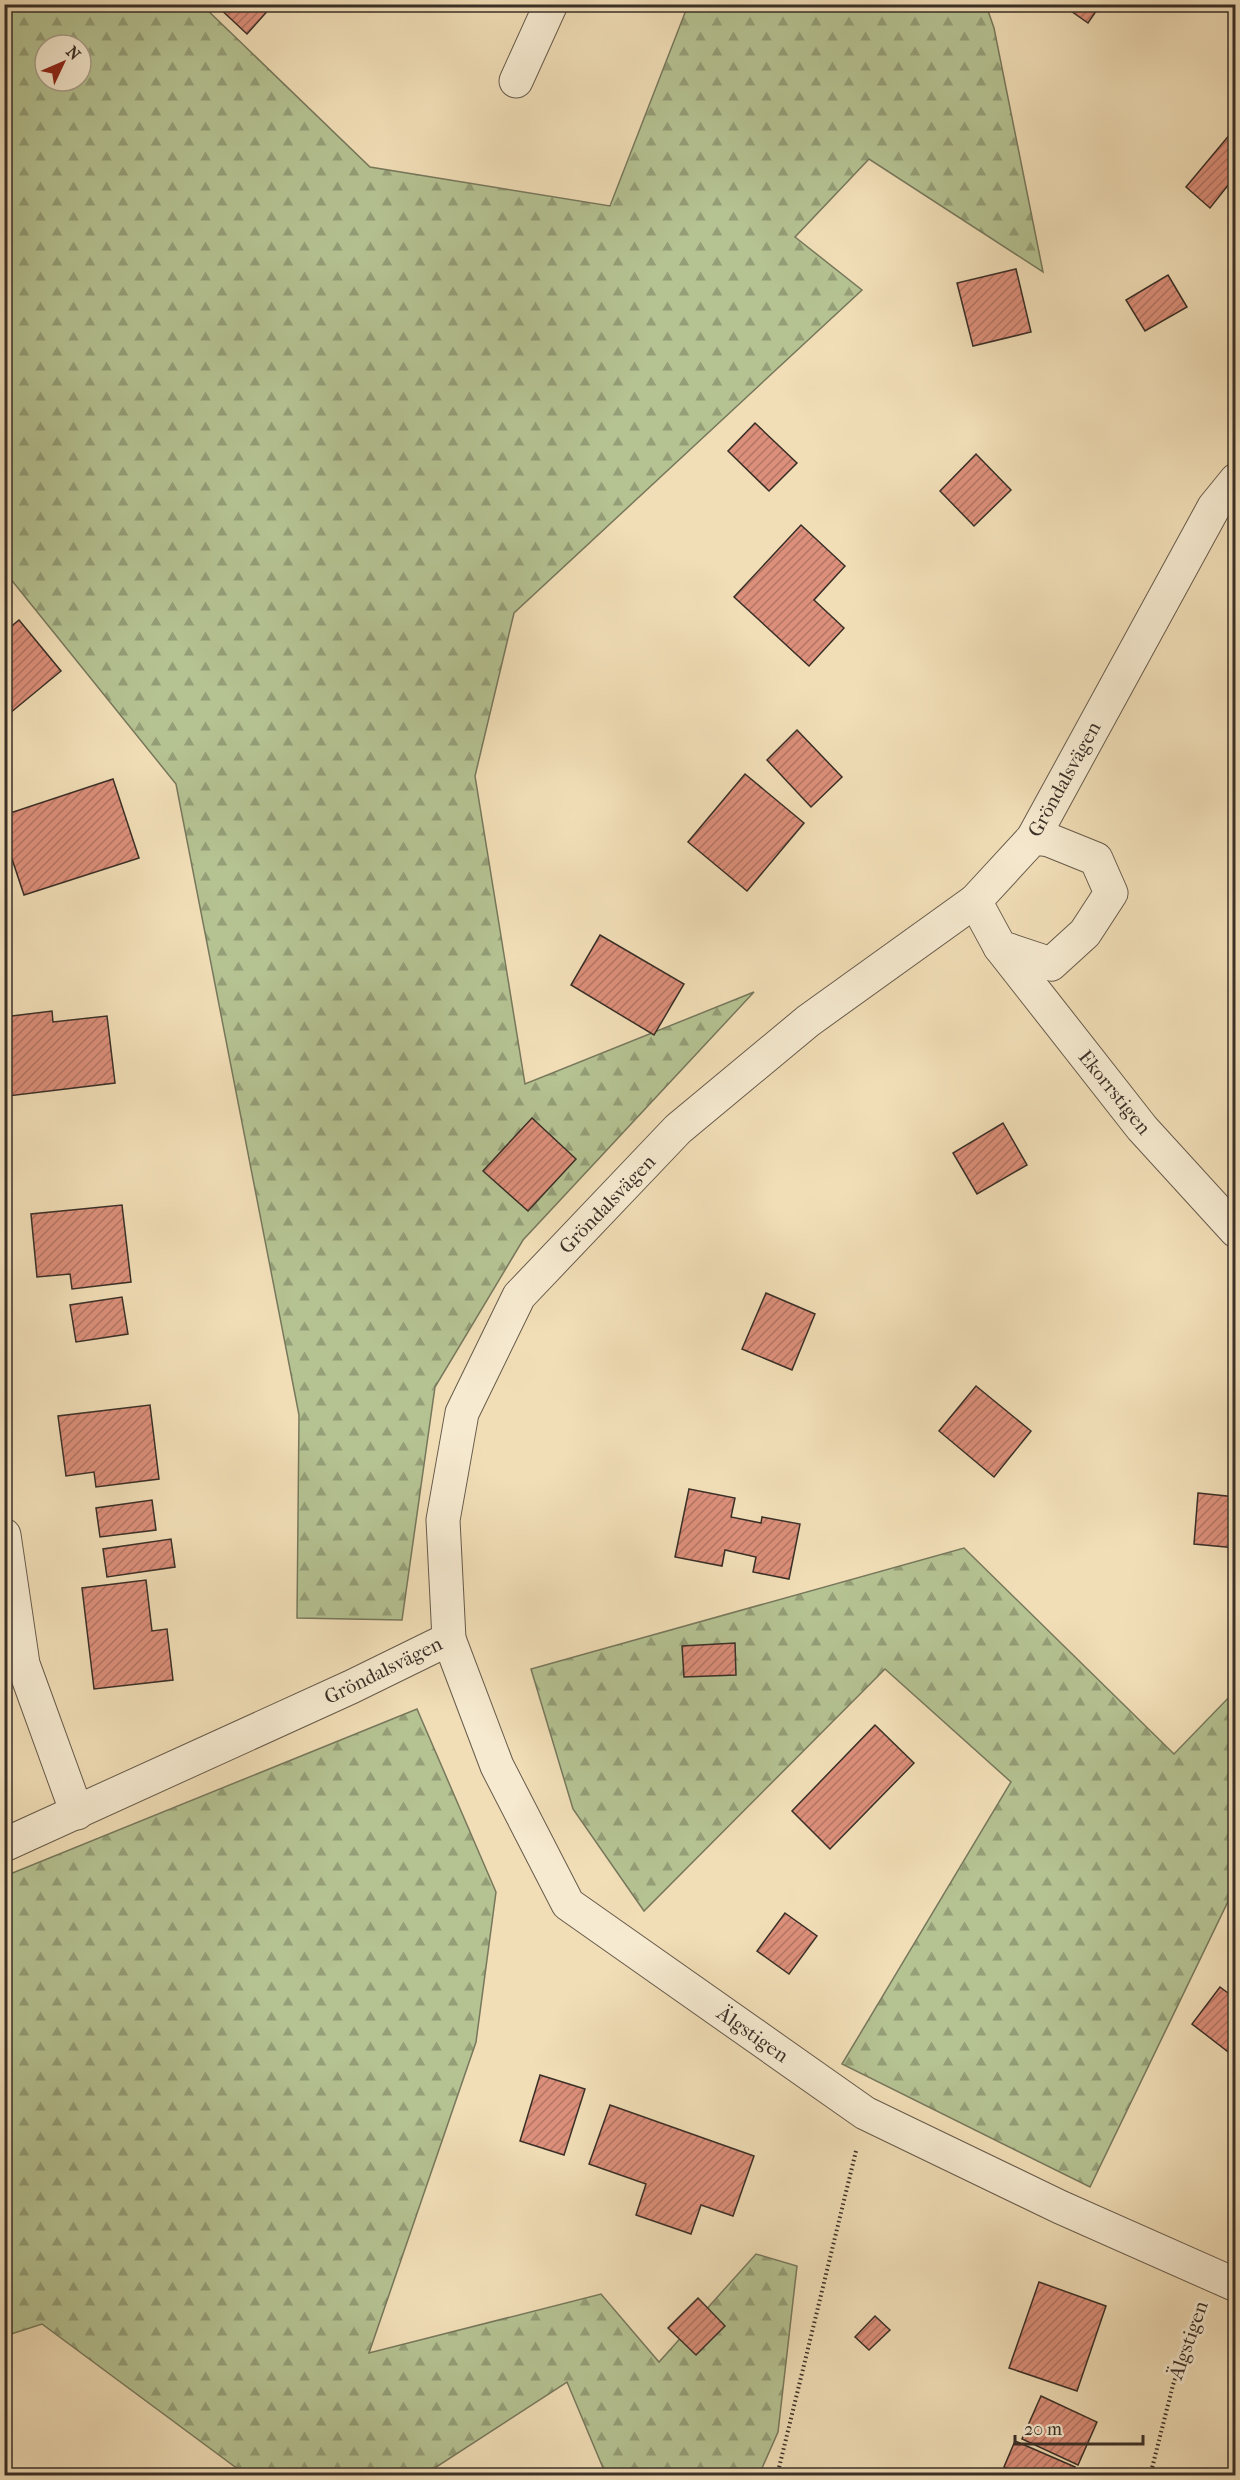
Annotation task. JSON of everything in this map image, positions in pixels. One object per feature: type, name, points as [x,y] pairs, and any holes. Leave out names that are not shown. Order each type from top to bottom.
[{"type":"street","points":[[516,81],[551,4]]},
{"type":"street","name":"Gröndalsvägen","points":[[4,1845],[351,1688],[449,1639],[443,1520],[462,1413],[519,1296],[678,1129],[808,1020],[975,901],[1033,838],[1214,507],[1236,480]]},
{"type":"street","points":[[1000,947],[1051,964],[1085,933],[1111,893],[1096,859],[1049,840],[1033,838]]},
{"type":"street","name":"Ekorrstigen","points":[[975,901],[1000,947],[1142,1128],[1236,1231]]},
{"type":"street","points":[[4,1535],[23,1664],[77,1813]]},
{"type":"street","name":"Älgstigen","points":[[449,1639],[497,1766],[568,1904],[865,2113],[1060,2207],[1223,2280]]},
{"type":"path","points":[[777,2475],[865,2113]]},
{"type":"path","name":"Älgstigen","points":[[1150,2475],[1173,2385],[1223,2280]]},
{"type":"green space","points":[[4,5],[202,5],[370,167],[610,206],[688,5],[986,5],[994,28],[1043,272],[869,159],[795,237],[862,290],[514,613],[475,776],[525,1084],[754,992],[523,1240],[435,1387],[402,1620],[297,1618],[299,1415],[176,784],[5,572]]},
{"type":"green space","points":[[964,1548],[1174,1754],[1235,1691],[1235,1887],[1090,2187],[842,2064],[1011,1782],[885,1669],[644,1911],[573,1809],[531,1669]]},
{"type":"green space","points":[[417,1709],[496,1892],[476,2042],[369,2353],[601,2294],[659,2362],[756,2254],[797,2266],[778,2432],[759,2475],[606,2475],[567,2382],[424,2475],[246,2475],[42,2324],[5,2336],[5,1876]]},
{"type":"building","points":[[215,4],[269,4],[271,7],[247,34]]},
{"type":"building","points":[[1061,4],[1101,4],[1088,23]]},
{"type":"building","points":[[1231,133],[1236,137],[1236,189],[1229,184],[1210,208],[1186,187]]},
{"type":"building","points":[[1016,269],[1031,332],[973,346],[957,283]]},
{"type":"building","points":[[1168,275],[1187,307],[1145,331],[1126,300]]},
{"type":"building","points":[[755,423],[797,463],[769,491],[728,451]]},
{"type":"building","points":[[976,454],[1011,490],[974,526],[940,491]]},
{"type":"building","points":[[801,525],[845,566],[814,600],[844,628],[809,666],[734,597]]},
{"type":"building","points":[[19,620],[61,671],[4,718],[4,632]]},
{"type":"building","points":[[797,730],[842,777],[811,807],[767,760]]},
{"type":"building","points":[[745,774],[804,823],[747,891],[688,842]]},
{"type":"building","points":[[113,779],[139,858],[24,895],[4,835],[4,815]]},
{"type":"building","points":[[600,935],[684,984],[654,1035],[571,985]]},
{"type":"building","points":[[52,1011],[53,1022],[107,1016],[115,1083],[8,1096],[4,1067],[4,1017]]},
{"type":"building","points":[[532,1118],[576,1159],[528,1211],[483,1171]]},
{"type":"building","points":[[1003,1123],[1027,1165],[977,1194],[953,1153]]},
{"type":"building","points":[[122,1205],[131,1282],[72,1289],[70,1274],[37,1277],[31,1214]]},
{"type":"building","points":[[766,1293],[815,1314],[792,1370],[742,1349]]},
{"type":"building","points":[[122,1297],[128,1334],[76,1342],[70,1305]]},
{"type":"building","points":[[976,1386],[1031,1431],[994,1477],[939,1431]]},
{"type":"building","points":[[150,1405],[159,1479],[96,1487],[94,1472],[66,1476],[58,1416]]},
{"type":"building","points":[[689,1489],[735,1498],[731,1517],[761,1523],[762,1517],[800,1524],[789,1579],[753,1572],[756,1557],[725,1550],[722,1566],[675,1557]]},
{"type":"building","points":[[1198,1493],[1236,1497],[1236,1548],[1194,1544]]},
{"type":"building","points":[[152,1500],[156,1530],[100,1537],[96,1508]]},
{"type":"building","points":[[171,1539],[175,1567],[107,1577],[103,1549]]},
{"type":"building","points":[[146,1580],[152,1631],[167,1629],[173,1680],[94,1689],[82,1588]]},
{"type":"building","points":[[735,1643],[736,1675],[684,1677],[682,1646]]},
{"type":"building","points":[[875,1725],[914,1763],[830,1849],[792,1811]]},
{"type":"building","points":[[785,1913],[817,1936],[789,1974],[757,1951]]},
{"type":"building","points":[[1220,1987],[1236,1999],[1236,2058],[1192,2024]]},
{"type":"building","points":[[540,2075],[585,2089],[564,2155],[520,2141]]},
{"type":"building","points":[[610,2105],[754,2156],[733,2216],[701,2205],[691,2234],[636,2215],[646,2184],[589,2164]]},
{"type":"building","points":[[1039,2282],[1106,2306],[1077,2391],[1009,2368]]},
{"type":"building","points":[[698,2298],[725,2326],[696,2355],[668,2328]]},
{"type":"building","points":[[875,2316],[890,2330],[869,2350],[855,2337]]},
{"type":"building","points":[[1041,2396],[1097,2422],[1078,2465],[1022,2439]]},
{"type":"building","points":[[1015,2441],[1075,2467],[1071,2476],[1022,2476],[1004,2467]]}]
